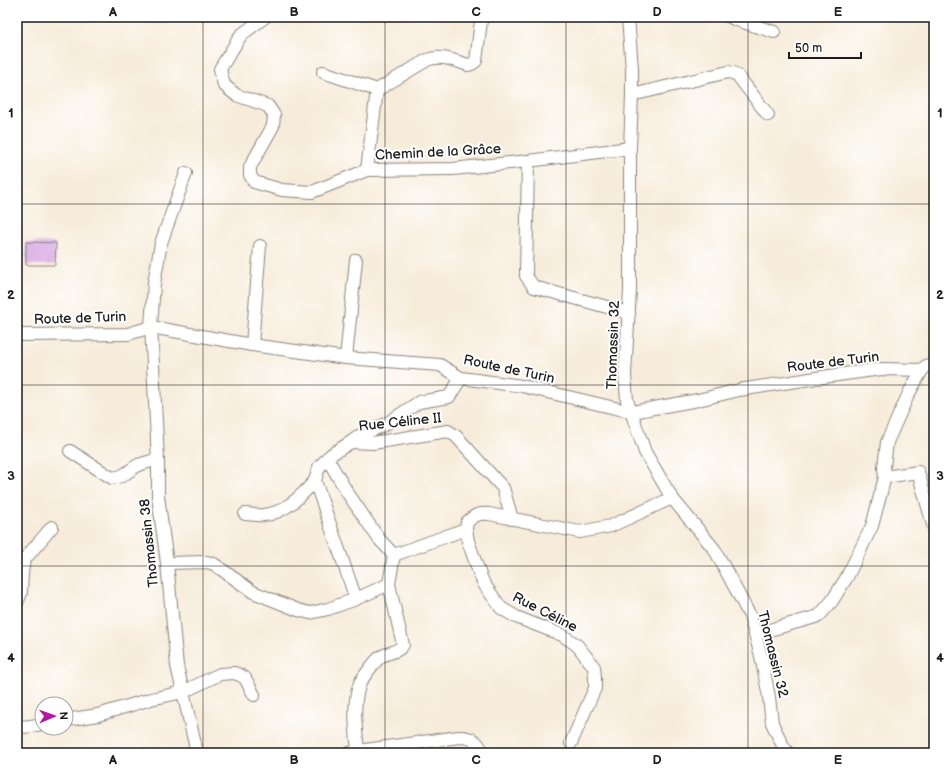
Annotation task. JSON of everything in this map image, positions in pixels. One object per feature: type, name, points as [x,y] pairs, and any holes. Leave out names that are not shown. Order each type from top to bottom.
[{"type":"street","name":"Chemin de la Grâce","points":[[265,17],[241,35],[220,69],[224,85],[236,95],[268,106],[274,115],[273,126],[250,167],[250,175],[254,182],[282,190],[312,192],[367,170],[453,169],[528,162],[630,148]]},
{"type":"street","points":[[323,72],[377,90],[427,60],[433,58],[439,57],[468,65],[472,64],[476,61],[481,21],[480,17]]},
{"type":"street","name":"Thomassin 32","points":[[628,17],[632,69],[632,95],[630,148],[630,283],[625,374],[627,400],[645,452],[672,498],[715,550],[750,616],[761,656],[769,697],[772,723],[788,753]]},
{"type":"street","points":[[730,17],[774,32]]},
{"type":"street","points":[[632,95],[728,72],[738,76],[768,115]]},
{"type":"street","points":[[367,170],[377,90]]},
{"type":"street","points":[[528,162],[526,276],[529,281],[534,287],[629,313]]},
{"type":"street","name":"Thomassin 38","points":[[186,173],[162,243],[154,283],[151,327],[158,459],[158,496],[177,666],[197,753]]},
{"type":"street","points":[[252,345],[260,246]]},
{"type":"street","points":[[346,358],[356,260]]},
{"type":"street","name":"Route de Turin","points":[[17,335],[128,334],[151,327],[252,345],[346,358],[440,365],[460,378],[522,386],[632,412],[698,400],[739,390],[823,377],[881,369],[922,370]]},
{"type":"street","points":[[755,634],[819,616],[832,601],[847,577],[872,526],[885,477],[884,467],[887,442],[922,370],[926,366],[934,363]]},
{"type":"street","points":[[351,442],[359,436],[386,424],[419,402],[449,396],[460,378]]},
{"type":"street","name":"Rue Céline II","points":[[245,514],[263,515],[274,513],[289,506],[299,499],[315,481],[319,467],[332,454],[351,442],[373,443],[448,431],[456,436],[503,488],[512,519]]},
{"type":"street","points":[[70,451],[112,478],[122,476],[138,465],[158,459]]},
{"type":"street","points":[[328,458],[347,492],[370,526],[379,539],[394,555]]},
{"type":"street","points":[[885,477],[918,472],[934,528]]},
{"type":"street","points":[[315,481],[356,599]]},
{"type":"street","points":[[394,555],[466,529],[467,522],[479,514],[489,514],[580,532],[611,526],[672,498]]},
{"type":"street","points":[[17,603],[21,593],[24,560],[52,527]]},
{"type":"street","name":"Rue Céline","points":[[466,529],[468,541],[484,584],[501,608],[516,616],[562,635],[577,645],[594,668],[595,688],[571,743]]},
{"type":"street","points":[[394,555],[389,584],[403,645],[400,649],[380,657],[361,682],[356,700],[354,752],[467,737],[472,738],[481,748],[483,753]]},
{"type":"street","points":[[166,563],[207,562],[214,564],[253,592],[298,610],[310,613],[328,609],[356,599],[389,584]]},
{"type":"street","points":[[74,719],[98,715],[151,699],[183,692],[220,674],[234,673],[245,678],[254,695]]},
{"type":"street","points":[[17,725],[23,727],[34,725]]},
{"type":"building","points":[[26,242],[56,243],[55,265],[26,265]]}]
